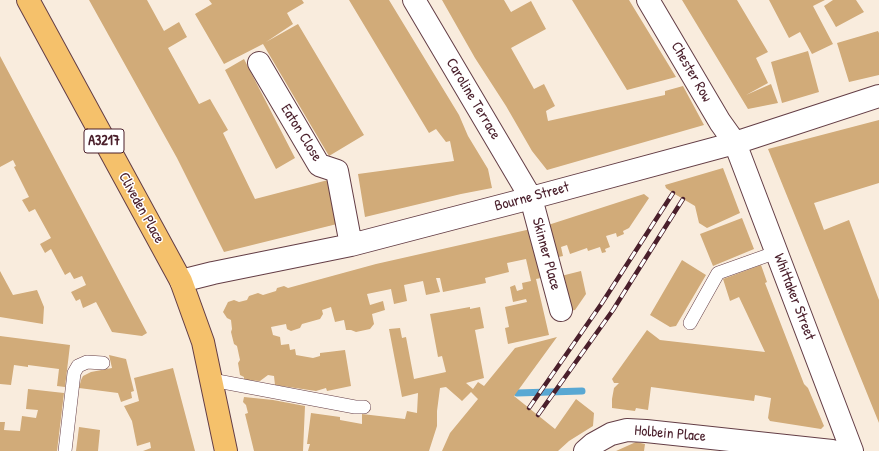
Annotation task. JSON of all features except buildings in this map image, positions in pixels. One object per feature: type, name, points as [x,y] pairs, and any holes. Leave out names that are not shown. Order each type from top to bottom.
[{"type":"main road","name":"Cliveden Place","points":[[28,0],[181,281],[197,325],[212,380]]},
{"type":"main road","name":"A3217","points":[[212,380],[226,451]]},
{"type":"street","name":"Caroline Terrace","points":[[414,0],[532,198]]},
{"type":"street","name":"Chester Row","points":[[648,0],[720,122],[735,143]]},
{"type":"street","name":"Eaton Close","points":[[259,63],[319,165],[337,171],[352,245]]},
{"type":"street","name":"Bourne Street","points":[[181,281],[213,272],[352,245],[532,198],[735,143],[879,96]]},
{"type":"street","name":"Whittaker Street","points":[[735,143],[852,451]]},
{"type":"street","name":"Skinner Place","points":[[532,198],[561,310]]},
{"type":"street","name":"Holbein Place","points":[[585,451],[593,444],[611,434],[627,430],[646,430],[832,451]]},
{"type":"lane","points":[[690,323],[718,274],[777,252]]},
{"type":"lane","points":[[65,451],[74,373],[78,366],[87,362],[103,363]]},
{"type":"lane","points":[[212,380],[355,407],[364,407]]},
{"type":"waterway","points":[[517,393],[582,391]]},
{"type":"railway","points":[[529,408],[602,303],[673,193]]},
{"type":"railway","points":[[538,415],[613,310],[683,199]]}]
